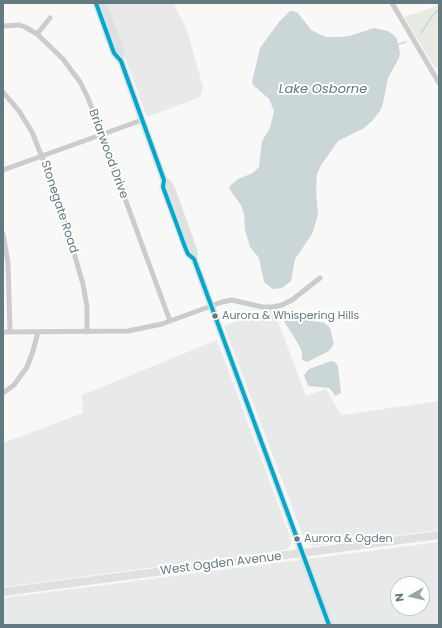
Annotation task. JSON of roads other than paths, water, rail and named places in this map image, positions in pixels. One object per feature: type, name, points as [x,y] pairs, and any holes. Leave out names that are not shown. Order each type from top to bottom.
[{"type":"main road","points":[[96,3],[114,53],[121,61]]},
{"type":"main road","points":[[103,3],[120,49],[121,61],[164,180],[163,187],[188,254],[194,259],[210,306],[329,625]]},
{"type":"main road","name":"West Ogden Avenue","points":[[3,592],[439,536]]},
{"type":"street","points":[[392,3],[439,83]]},
{"type":"street","points":[[37,34],[50,18]]},
{"type":"street","name":"Briarwood Drive","points":[[3,26],[19,25],[37,34],[63,59],[80,82],[88,98],[170,321]]},
{"type":"street","name":"Stonegate Road","points":[[3,92],[26,120],[36,140],[65,221],[83,284],[87,307],[87,332]]},
{"type":"street","points":[[3,170],[142,120]]},
{"type":"street","points":[[3,234],[9,276],[10,332]]},
{"type":"street","points":[[3,332],[128,331],[154,326],[210,306],[232,300],[262,307],[278,306],[288,303],[297,297],[311,283],[320,278]]},
{"type":"street","points":[[3,393],[14,385],[26,367],[33,352],[38,332]]},
{"type":"water","name":"Lake Osborne","points":[[290,11],[298,13],[311,30],[327,37],[349,36],[374,28],[388,31],[397,39],[400,53],[399,58],[388,78],[380,111],[364,128],[338,141],[321,165],[317,174],[316,190],[318,215],[312,234],[295,259],[291,281],[282,288],[273,289],[264,282],[259,258],[250,247],[245,230],[244,214],[241,205],[229,187],[238,179],[253,173],[259,167],[262,141],[270,128],[274,111],[269,99],[253,85],[252,82],[260,48],[279,22]]},
{"type":"water","points":[[280,315],[325,323],[330,328],[334,344],[329,351],[307,362],[302,360],[302,352],[299,345]]},
{"type":"water","points":[[331,361],[335,362],[338,366],[341,393],[335,396],[329,388],[308,386],[304,375],[309,369]]},
{"type":"waterway","points":[[421,33],[433,15],[439,10]]},
{"type":"waterway","points":[[399,44],[406,42]]},
{"type":"place","name":"Aurora & Whispering Hills","points":[[215,316]]},
{"type":"place","name":"Aurora & Ogden","points":[[297,539]]}]
